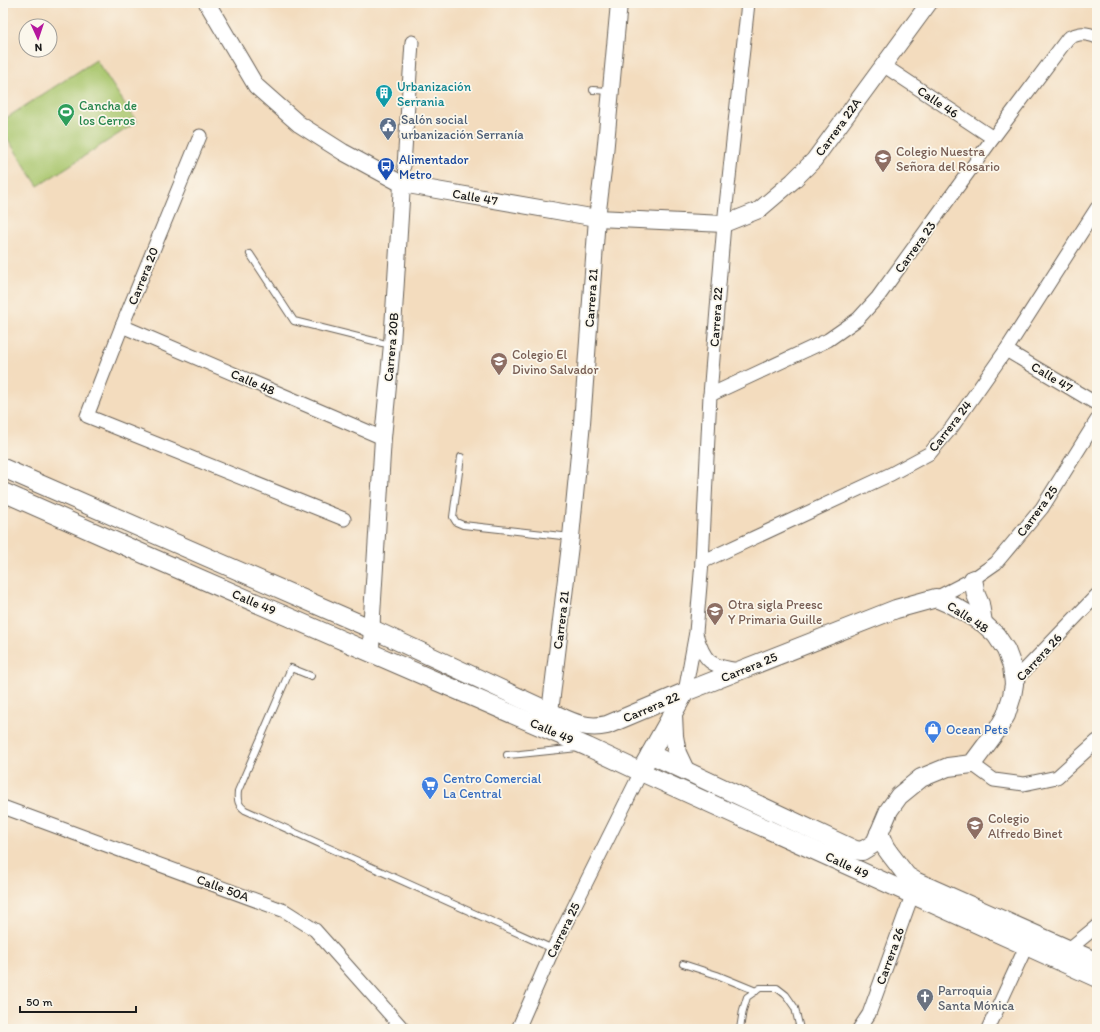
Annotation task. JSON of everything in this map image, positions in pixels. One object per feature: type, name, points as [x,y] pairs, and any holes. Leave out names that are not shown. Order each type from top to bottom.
[{"type":"main road","name":"Calle 49","points":[[3,468],[372,629],[581,725]]},
{"type":"main road","name":"Calle 49","points":[[3,492],[588,747],[849,866],[915,889],[1030,939],[1097,978]]},
{"type":"main road","points":[[69,521],[78,500]]},
{"type":"main road","points":[[973,579],[976,595],[980,604],[983,623]]},
{"type":"main road","name":"Calle 48","points":[[936,598],[952,605],[983,623],[996,635],[1006,650],[1012,666],[1014,684]]},
{"type":"main road","name":"Carrera 25","points":[[640,772],[673,716],[685,692],[896,609],[936,598]]},
{"type":"main road","name":"Carrera 26","points":[[972,764],[998,729],[1006,715],[1014,684]]},
{"type":"main road","name":"Carrera 22","points":[[581,725],[598,727],[607,725],[685,692]]},
{"type":"main road","points":[[673,716],[674,736],[678,753],[690,772]]},
{"type":"main road","name":"Calle 49","points":[[650,754],[855,850],[862,851],[876,843],[879,833]]},
{"type":"main road","points":[[879,833],[889,810],[899,796],[921,778],[948,766],[972,764]]},
{"type":"main road","points":[[640,772],[690,772]]},
{"type":"main road","name":"Calle 49","points":[[879,833],[885,847],[908,876],[915,889]]},
{"type":"main road","name":"Calle 49","points":[[1030,939],[1069,949],[1097,962]]},
{"type":"street","name":"Calle 47","points":[[207,3],[256,86],[299,124],[343,152],[403,175],[597,218],[724,224]]},
{"type":"street","name":"Carrera 21","points":[[550,712],[571,537],[582,423],[597,218],[605,154],[618,3]]},
{"type":"street","name":"Carrera 22","points":[[685,692],[696,632],[702,562],[710,395],[724,224],[748,3]]},
{"type":"street","name":"Carrera 22A","points":[[724,224],[759,210],[793,181],[814,160],[929,3]]},
{"type":"street","name":"Carrera 23","points":[[710,395],[828,340],[858,318],[878,297],[993,138],[1068,38],[1078,34],[1089,34],[1097,37]]},
{"type":"street","name":"Carrera 20B","points":[[372,653],[372,629],[383,438],[392,344],[412,42]]},
{"type":"street","name":"Calle 46","points":[[883,65],[993,138]]},
{"type":"street","name":"Carrera 20","points":[[200,136],[122,326],[87,416],[344,519]]},
{"type":"street","name":"Carrera 24","points":[[702,562],[890,474],[930,453],[952,427],[1006,350],[1097,208]]},
{"type":"street","name":"Calle 48","points":[[122,326],[383,438]]},
{"type":"street","name":"Calle 47","points":[[1006,350],[1097,404]]},
{"type":"street","name":"Carrera 25","points":[[936,598],[973,579],[996,563],[1042,508],[1097,420]]},
{"type":"street","name":"Carrera 26","points":[[1014,684],[1023,672],[1097,595]]},
{"type":"street","name":"Carrera 22","points":[[696,632],[703,654],[708,660],[722,668],[740,670]]},
{"type":"street","points":[[972,764],[994,780],[1024,784],[1057,777],[1097,741]]},
{"type":"street","name":"Carrera 25","points":[[518,1029],[553,949],[640,772]]},
{"type":"street","name":"Calle 50A","points":[[3,807],[285,911],[315,930],[403,1029]]},
{"type":"street","name":"Carrera 26","points":[[859,1029],[869,1014],[915,889]]},
{"type":"street","points":[[1069,949],[1097,926]]},
{"type":"street","points":[[993,1027],[1030,939]]},
{"type":"lane","points":[[593,90],[610,91]]},
{"type":"lane","points":[[250,254],[294,321],[382,343],[392,344]]},
{"type":"lane","points":[[461,457],[453,517],[456,522],[463,525],[571,537]]},
{"type":"lane","points":[[311,676],[291,668],[238,791],[237,797],[241,807],[253,814],[553,949]]},
{"type":"lane","points":[[507,755],[588,747]]},
{"type":"lane","points":[[683,964],[717,975],[756,991]]},
{"type":"lane","points":[[740,1029],[747,997],[760,988],[777,988],[786,995],[795,1008],[800,1029]]},
{"type":"green space","name":"Cancha de los Cerros","points":[[96,60],[137,122],[38,186],[3,132],[3,120]]},
{"type":"place","name":"Urbanización Serrania","points":[[384,108]]},
{"type":"place","name":"Cancha de los Cerros","points":[[66,127]]},
{"type":"place","name":"Salón social urbanización Serranía","points":[[388,141]]},
{"type":"place","name":"Colegio Nuestra Señora del Rosario","points":[[883,173]]},
{"type":"place","name":"Alimentador Metro","points":[[386,181]]},
{"type":"place","name":"Colegio El Divino Salvador","points":[[499,376]]},
{"type":"place","name":"Otra sigla Preesc Y Primaria Guille","points":[[715,626]]},
{"type":"place","name":"Ocean Pets","points":[[933,744]]},
{"type":"place","name":"Centro Comercial La Central","points":[[430,800]]},
{"type":"place","name":"Colegio Alfredo Binet","points":[[975,840]]},
{"type":"place","name":"Parroquia Santa Mónica","points":[[925,1012]]}]
